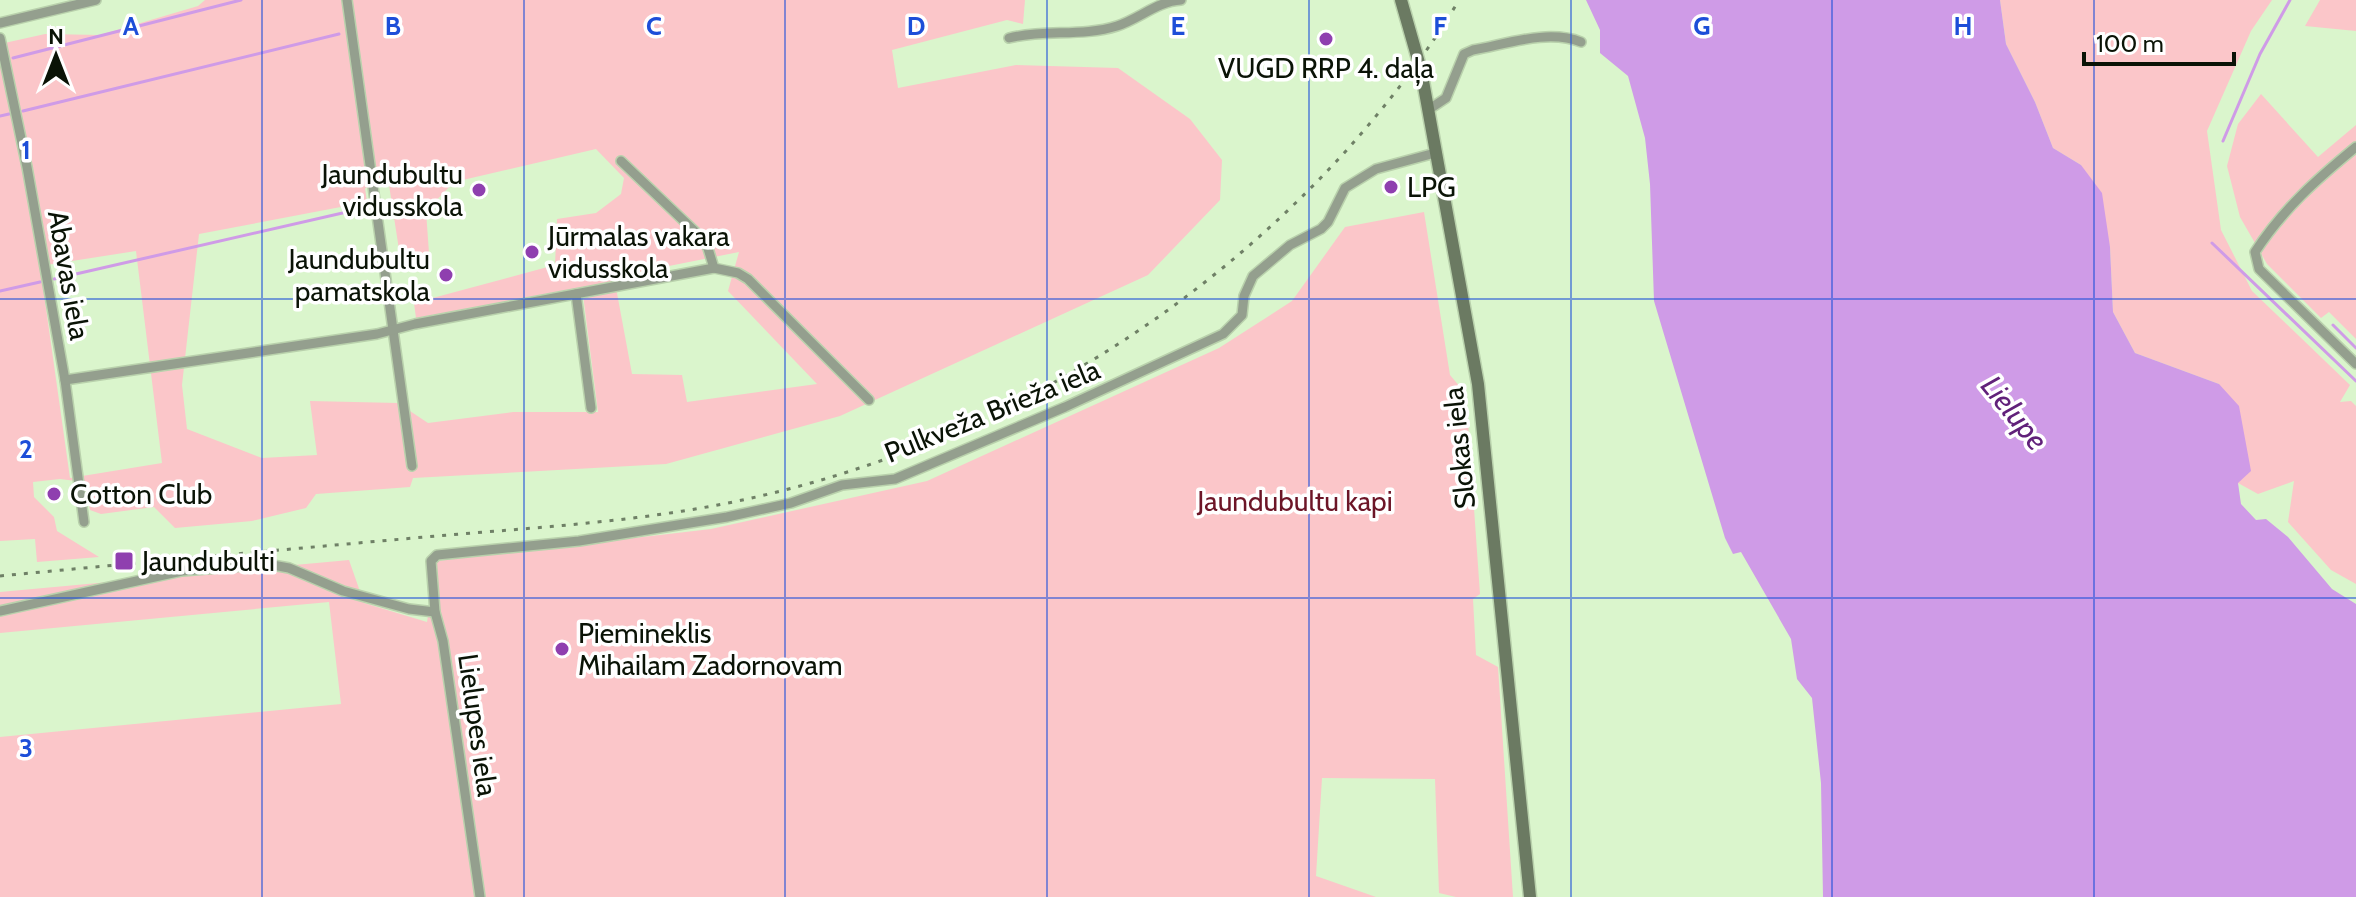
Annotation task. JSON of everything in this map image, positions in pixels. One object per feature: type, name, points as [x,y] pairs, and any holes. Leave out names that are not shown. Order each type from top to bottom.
[{"type":"main road","name":"Slokas iela","points":[[1401,0],[1419,59],[1481,404],[1530,897]]},
{"type":"street","points":[[0,23],[96,0]]},
{"type":"street","points":[[347,0],[412,466]]},
{"type":"street","points":[[1009,38],[1030,33],[1061,34],[1115,26],[1150,12],[1168,0],[1181,0]]},
{"type":"street","points":[[1428,110],[1446,98],[1464,54],[1548,37],[1567,37],[1581,42]]},
{"type":"street","name":"Abavas iela","points":[[0,38],[27,167],[65,380],[84,522]]},
{"type":"street","points":[[2356,147],[2304,190],[2273,224],[2255,252],[2259,269],[2356,364]]},
{"type":"street","name":"Pulkveža Brieža iela","points":[[431,561],[437,555],[449,552],[579,541],[727,517],[791,503],[842,485],[895,479],[924,468],[1223,334],[1242,315],[1244,296],[1253,276],[1290,245],[1321,229],[1328,222],[1345,188],[1376,169],[1435,153]]},
{"type":"street","points":[[621,161],[706,242],[714,268]]},
{"type":"street","points":[[65,380],[393,330],[714,268],[738,273],[748,279],[869,400]]},
{"type":"street","points":[[576,294],[591,408]]},
{"type":"street","name":"Lielupes iela","points":[[431,561],[435,612],[443,641],[480,897]]},
{"type":"street","points":[[0,611],[182,571],[267,564],[289,568],[343,591],[409,609],[435,612]]},
{"type":"green space","points":[[205,0],[1025,0],[1023,24],[1007,20],[892,50],[898,88],[1016,65],[1118,68],[1190,119],[1222,160],[1220,200],[1148,275],[840,416],[666,464],[413,478],[410,487],[316,494],[306,508],[252,521],[175,528],[154,507],[101,514],[90,510],[84,482],[60,479],[33,482],[34,497],[54,517],[57,531],[99,557],[37,562],[35,539],[0,541],[0,44],[45,34],[100,35],[198,6]],"holes":[[[596,149],[624,178],[621,194],[596,213],[557,219],[555,265],[414,303],[416,318],[582,287],[598,412],[513,412],[428,423],[398,403],[310,401],[317,455],[262,458],[187,429],[182,385],[199,234],[367,202],[365,188],[389,185],[400,256],[429,253],[426,211],[454,182]],[[136,251],[162,463],[70,478],[40,266]],[[739,252],[728,291],[817,384],[687,402],[682,375],[632,374],[614,277]]]},
{"type":"green space","points":[[2000,0],[2272,0],[2251,31],[2207,131],[2221,230],[2252,291],[2350,385],[2340,402],[2351,401],[2356,406],[2356,584],[2331,570],[2288,522],[2294,481],[2258,494],[2238,483],[2219,384],[2135,353],[2113,312],[2110,247],[2081,165],[2053,148],[2035,102],[2006,44]]},
{"type":"green space","points":[[2320,0],[2356,0],[2356,31],[2305,26]]},
{"type":"green space","points":[[2261,94],[2318,157],[2356,125],[2356,339],[2329,312],[2321,318],[2267,264],[2240,217],[2227,166],[2238,124]]},
{"type":"green space","name":"Jaundubultu kapi","points":[[1424,212],[1450,375],[1466,394],[1480,594],[1473,599],[1476,655],[1498,667],[1513,897],[1456,897],[1439,893],[1435,779],[1322,778],[1316,876],[1376,897],[0,897],[0,737],[341,704],[329,602],[0,633],[0,592],[349,560],[364,603],[427,622],[437,561],[711,529],[927,481],[1219,348],[1292,301],[1345,227]]},
{"type":"water","name":"Lielupe","points":[[1586,0],[2000,0],[2006,44],[2035,102],[2053,148],[2081,165],[2102,193],[2110,247],[2113,312],[2135,353],[2219,384],[2239,406],[2251,471],[2238,483],[2241,504],[2256,520],[2266,519],[2288,537],[2332,589],[2356,604],[2356,897],[1823,897],[1821,783],[1812,698],[1797,679],[1791,639],[1741,552],[1733,554],[1725,538],[1654,301],[1650,184],[1645,138],[1628,76],[1600,53],[1600,30]]},
{"type":"waterway","points":[[13,58],[241,0]]},
{"type":"waterway","points":[[2223,141],[2260,54],[2290,0]]},
{"type":"waterway","points":[[23,111],[339,34]]},
{"type":"waterway","points":[[0,116],[9,114]]},
{"type":"waterway","points":[[54,279],[360,209]]},
{"type":"waterway","points":[[2212,243],[2356,381]]},
{"type":"waterway","points":[[0,291],[40,282]]},
{"type":"waterway","points":[[2333,325],[2356,348]]},
{"type":"railway","points":[[0,576],[637,518],[756,497],[840,474],[922,445],[1001,410],[1077,370],[1149,323],[1219,271],[1284,214],[1345,152],[1406,79],[1459,0]]},
{"type":"place","name":"VUGD RRP 4. daļa","points":[[1326,39]]},
{"type":"place","name":"LPG","points":[[1391,187]]},
{"type":"place","name":"Jaundubultu vidusskola","points":[[479,190]]},
{"type":"place","name":"Jūrmalas vakara vidusskola","points":[[532,252]]},
{"type":"place","name":"Jaundubultu pamatskola","points":[[446,275]]},
{"type":"place","name":"Cotton Club","points":[[54,494]]},
{"type":"place","name":"Jaundubulti","points":[[124,561]]},
{"type":"place","name":"Piemineklis Mihailam Zadornovam","points":[[562,649]]}]
